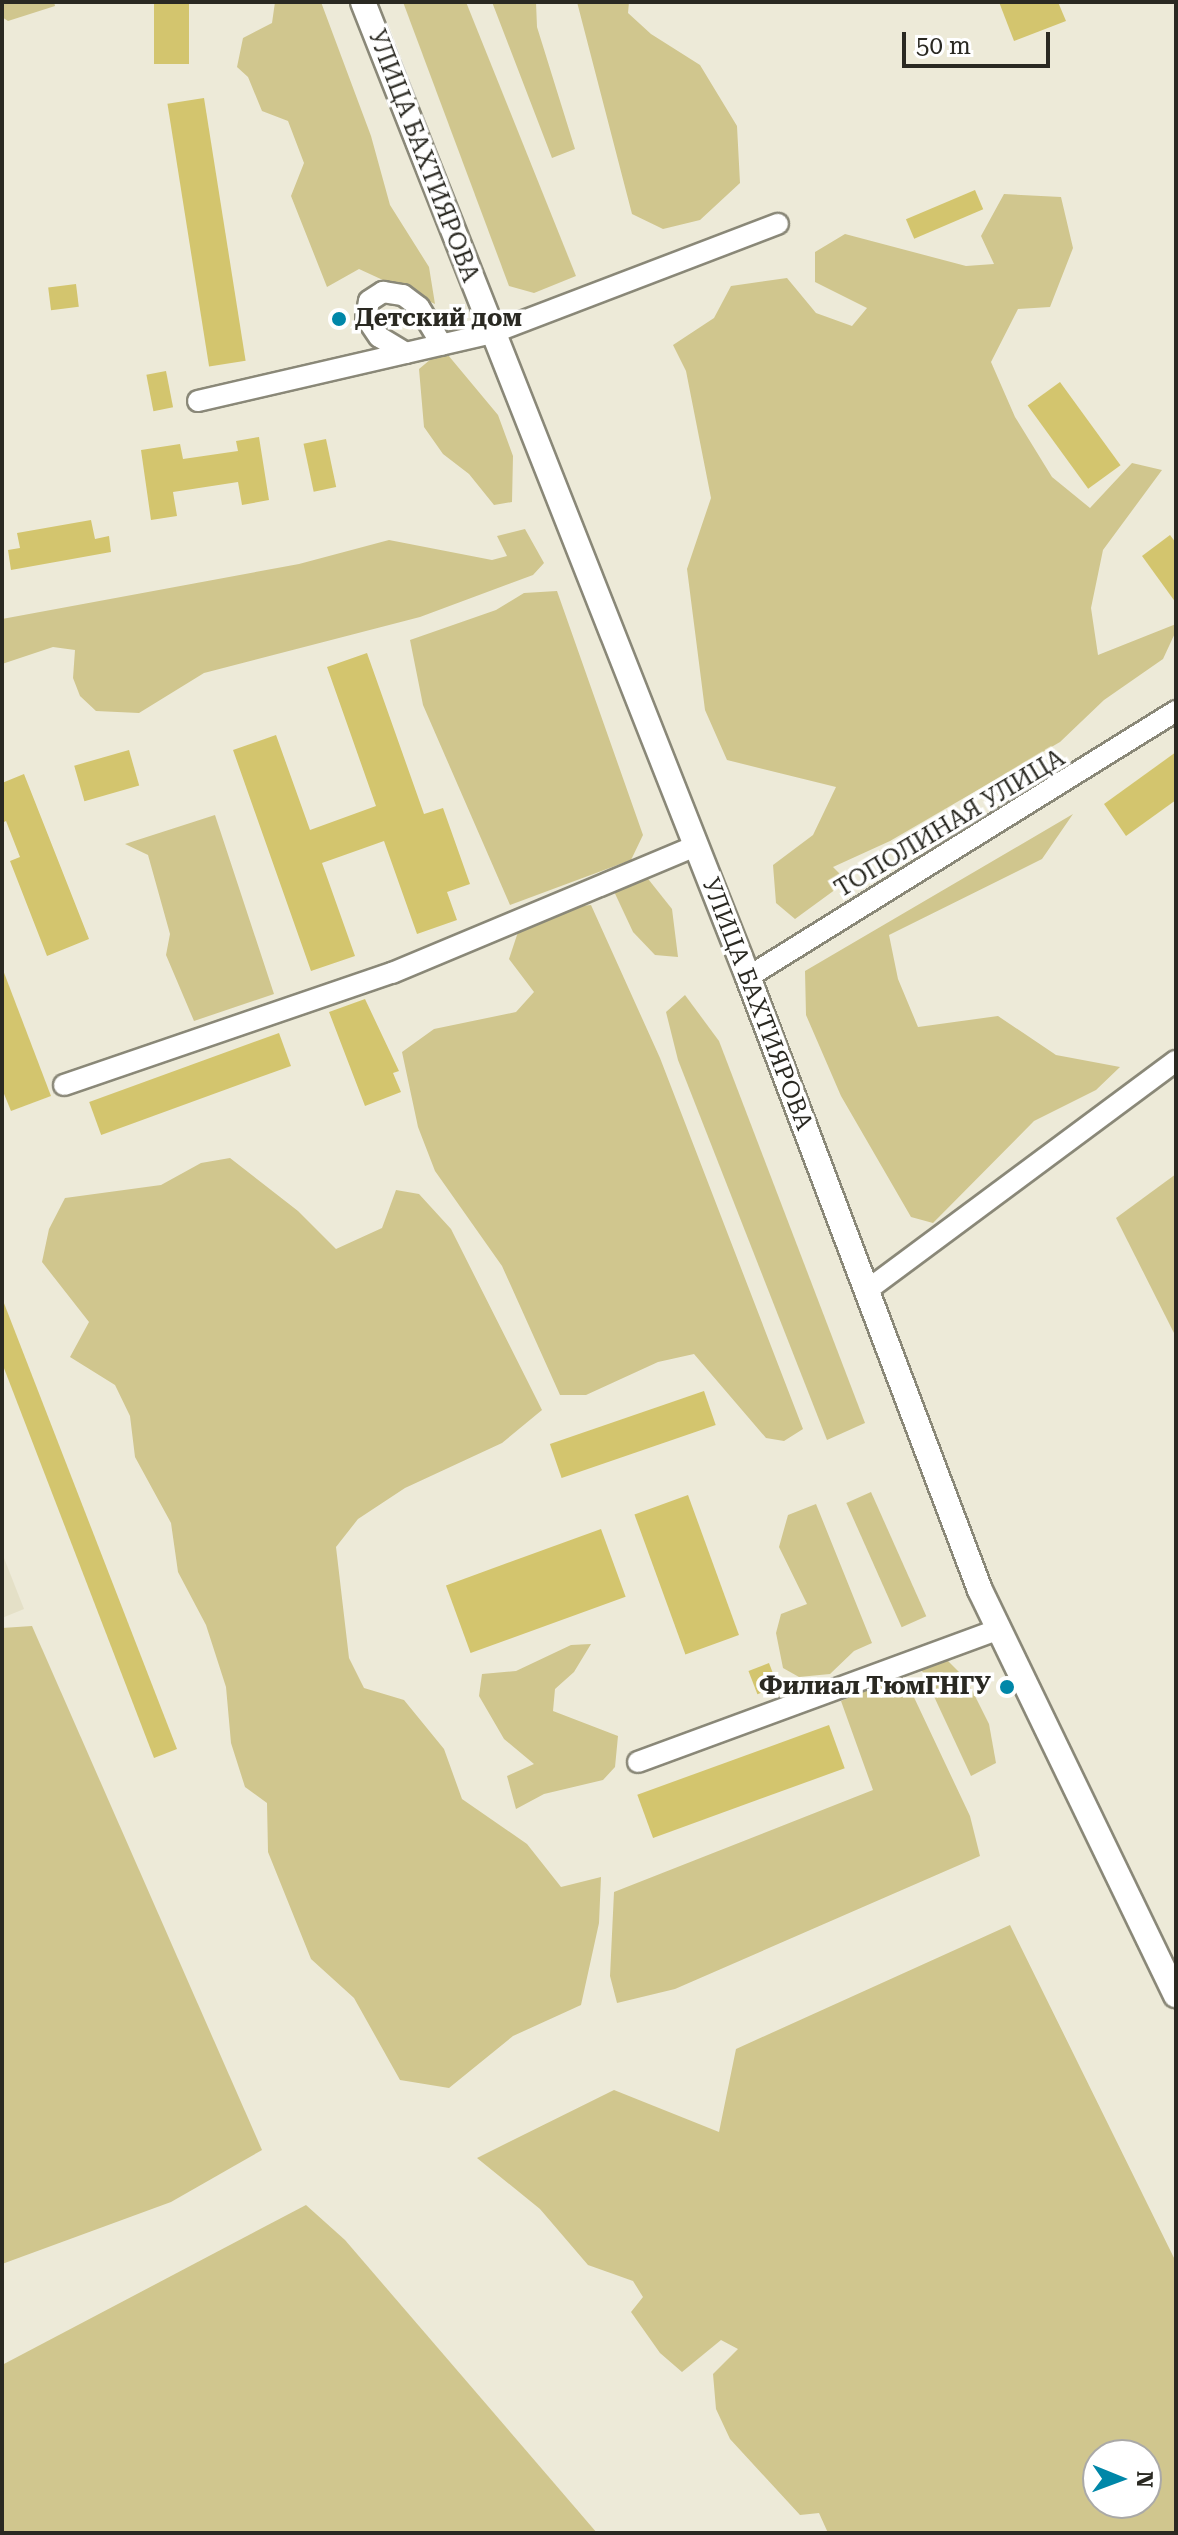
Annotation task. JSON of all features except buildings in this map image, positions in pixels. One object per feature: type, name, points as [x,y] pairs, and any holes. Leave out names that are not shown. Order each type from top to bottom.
[{"type":"main road","name":"УЛИЦА БАХТИЯРОВА","points":[[363,2],[748,977],[997,1630],[1176,1995]]},
{"type":"street","points":[[198,401],[492,333],[778,224]]},
{"type":"street","points":[[406,353],[379,337],[366,318],[369,301],[383,292],[403,295],[419,307],[442,345]]},
{"type":"street","name":"ТОПОЛИНАЯ УЛИЦА","points":[[748,977],[1136,741],[1176,711]]},
{"type":"street","points":[[64,1085],[392,973],[695,846]]},
{"type":"street","points":[[866,1291],[1176,1061]]},
{"type":"street","points":[[638,1762],[997,1630]]},
{"type":"shaded area","points":[[2,2],[54,2],[55,6],[8,21],[2,17]]},
{"type":"shaded area","points":[[275,2],[321,2],[371,136],[390,205],[429,267],[435,304],[359,269],[327,287],[291,196],[304,163],[288,121],[262,111],[248,77],[237,67],[243,38],[272,23]]},
{"type":"shaded area","points":[[403,2],[466,2],[576,276],[534,293],[509,286]]},
{"type":"shaded area","points":[[492,2],[536,2],[537,27],[575,149],[552,158]]},
{"type":"shaded area","points":[[577,2],[629,2],[628,13],[651,34],[700,65],[737,126],[740,183],[700,220],[663,229],[632,214]]},
{"type":"shaded area","points":[[1004,194],[1061,197],[1073,248],[1050,307],[1018,309],[991,362],[1015,417],[1052,477],[1090,508],[1132,463],[1162,470],[1103,550],[1091,608],[1098,655],[1176,624],[1176,631],[1163,659],[1104,700],[1060,742],[890,841],[833,867],[847,881],[795,919],[776,903],[773,865],[813,835],[836,787],[727,760],[705,710],[687,569],[711,498],[686,371],[673,345],[714,318],[731,286],[787,278],[816,313],[852,326],[867,308],[815,282],[815,252],[845,234],[966,266],[994,264],[981,236]]},
{"type":"shaded area","points":[[443,349],[498,415],[513,456],[512,502],[494,505],[469,474],[443,454],[424,427],[419,369]]},
{"type":"shaded area","points":[[525,529],[544,563],[533,575],[420,617],[204,673],[139,713],[96,711],[80,696],[73,678],[75,650],[53,647],[2,664],[2,619],[299,564],[389,540],[492,560],[507,556],[497,536]]},
{"type":"shaded area","points":[[557,591],[643,835],[631,860],[510,905],[423,705],[410,640],[496,610],[524,593]]},
{"type":"shaded area","points":[[1073,814],[1042,859],[889,935],[898,979],[918,1027],[998,1016],[1056,1055],[1120,1067],[1096,1090],[1034,1121],[933,1223],[911,1217],[841,1096],[806,1015],[805,971]]},
{"type":"shaded area","points":[[215,815],[274,994],[194,1021],[166,955],[170,934],[148,855],[125,844]]},
{"type":"shaded area","points":[[641,870],[672,909],[678,957],[655,955],[633,932],[611,885]]},
{"type":"shaded area","points":[[591,905],[660,1058],[803,1429],[784,1441],[766,1438],[694,1354],[658,1362],[586,1395],[560,1395],[502,1266],[435,1171],[418,1127],[402,1052],[434,1029],[516,1012],[534,992],[509,959],[518,932],[555,909]]},
{"type":"shaded area","points":[[685,995],[719,1041],[865,1423],[827,1440],[678,1060],[666,1012]]},
{"type":"shaded area","points":[[230,1158],[298,1211],[336,1249],[382,1228],[396,1190],[419,1194],[451,1229],[542,1410],[502,1443],[405,1488],[358,1519],[336,1547],[349,1658],[364,1688],[404,1700],[444,1749],[462,1799],[527,1844],[561,1887],[601,1877],[599,1923],[581,2005],[513,2036],[449,2088],[400,2080],[354,1998],[311,1959],[268,1852],[267,1803],[245,1787],[231,1743],[226,1687],[206,1625],[178,1572],[171,1523],[135,1457],[130,1416],[115,1385],[70,1357],[89,1322],[42,1262],[49,1229],[65,1198],[161,1185],[201,1163]]},
{"type":"shaded area","points":[[1176,1174],[1176,1337],[1116,1218]]},
{"type":"shaded area","points":[[871,1492],[926,1616],[902,1627],[846,1503]]},
{"type":"shaded area","points":[[816,1504],[872,1643],[854,1651],[830,1674],[799,1677],[783,1668],[776,1633],[781,1614],[807,1604],[779,1547],[788,1515]]},
{"type":"shaded area","points":[[2,1553],[24,1609],[2,1618]]},
{"type":"shaded area","points":[[32,1626],[262,2150],[171,2202],[2,2264],[2,1628]]},
{"type":"shaded area","points":[[591,1644],[574,1672],[555,1689],[553,1711],[618,1736],[615,1767],[603,1780],[544,1794],[516,1809],[507,1776],[534,1764],[504,1739],[479,1696],[482,1674],[516,1671],[571,1645]]},
{"type":"shaded area","points":[[948,1661],[967,1680],[989,1724],[996,1763],[971,1776],[918,1662]]},
{"type":"shaded area","points":[[903,1674],[970,1816],[980,1856],[675,1989],[617,2003],[610,1976],[614,1892],[873,1790],[841,1701]]},
{"type":"shaded area","points":[[1010,1925],[1176,2262],[1176,2533],[828,2533],[819,2513],[800,2515],[730,2439],[716,2409],[713,2374],[738,2349],[721,2340],[682,2372],[660,2353],[631,2312],[643,2297],[633,2281],[588,2265],[540,2209],[477,2158],[614,2090],[719,2132],[736,2049]]},
{"type":"shaded area","points":[[306,2205],[345,2240],[597,2533],[2,2533],[2,2365]]},
{"type":"place","name":"Детский дом","points":[[339,319]]},
{"type":"place","name":"Филиал ТюмГНГУ","points":[[1007,1687]]}]
